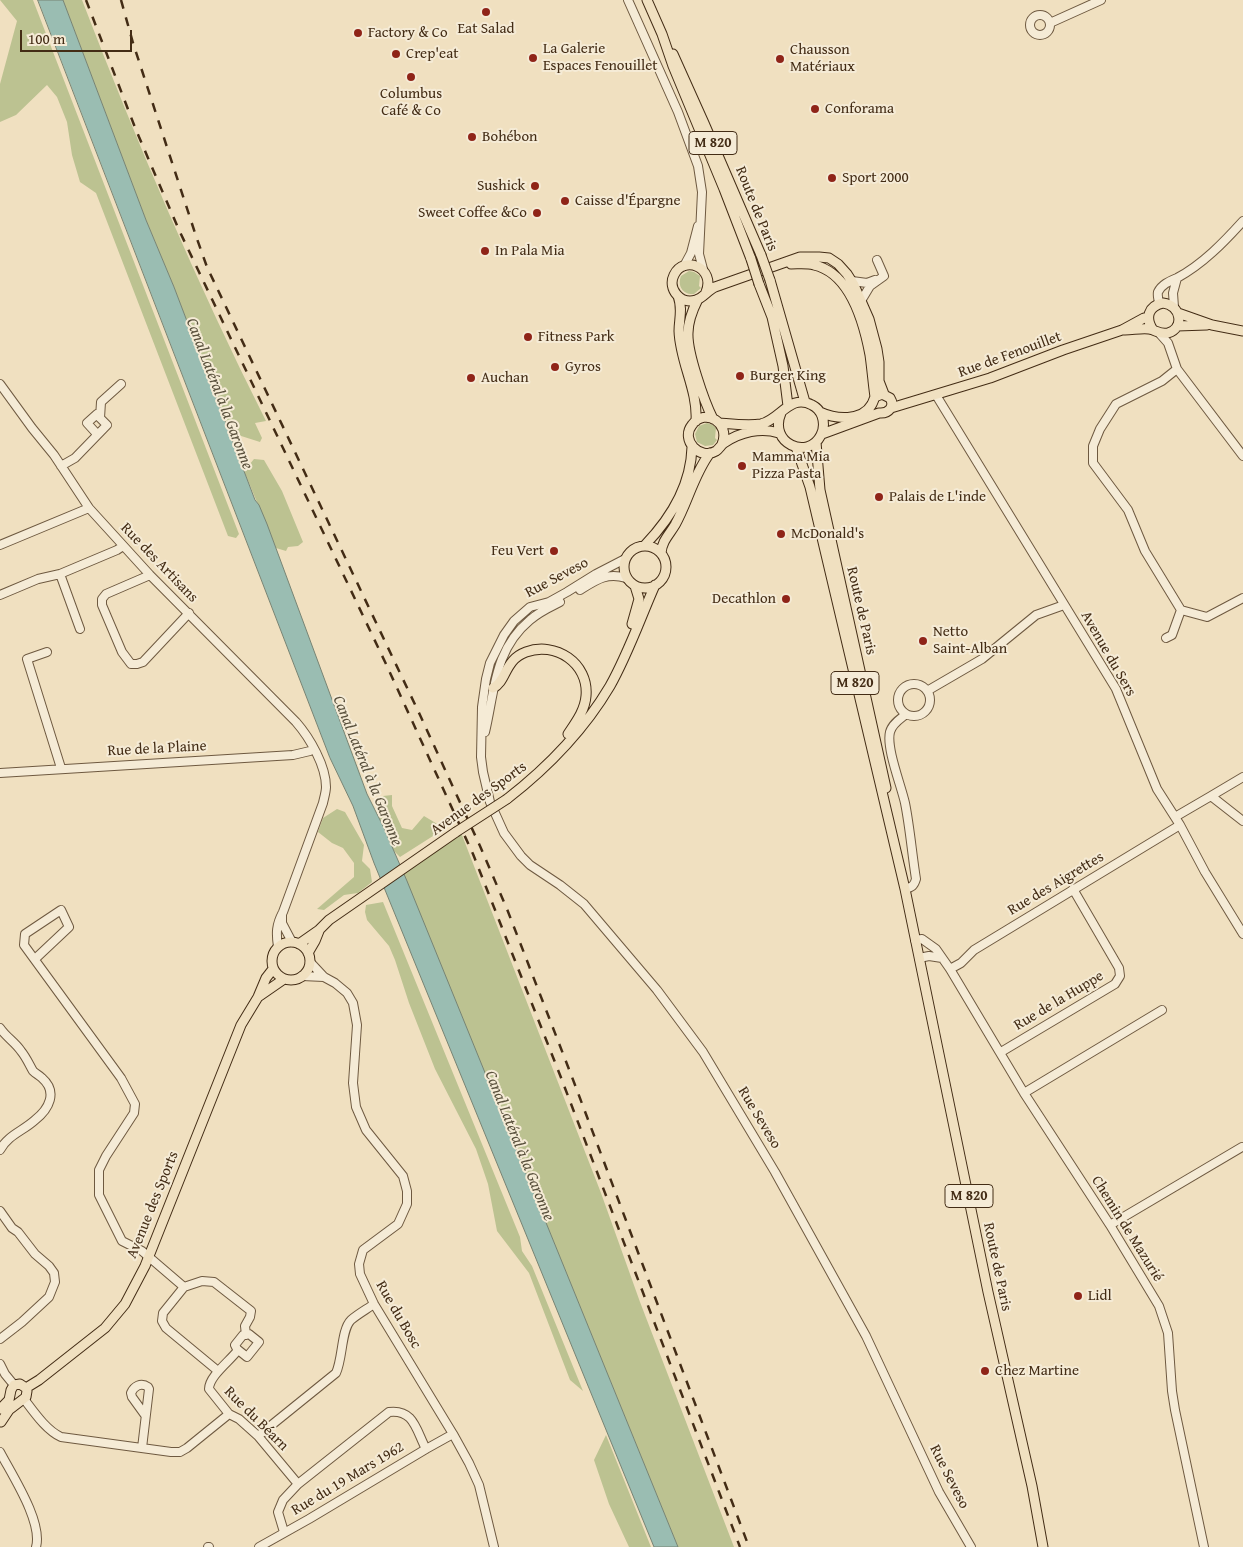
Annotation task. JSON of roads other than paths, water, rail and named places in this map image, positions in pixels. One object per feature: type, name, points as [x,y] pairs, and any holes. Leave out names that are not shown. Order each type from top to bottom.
[{"type":"main road","name":"Route de Paris","points":[[647,0],[662,34],[682,71],[761,256],[770,280],[805,402]]},
{"type":"main road","name":"Route de Paris","points":[[662,34],[672,66],[724,189],[772,317],[788,406]]},
{"type":"main road","points":[[678,296],[689,301],[698,299],[706,292],[734,280],[800,258],[819,256],[829,258],[838,264],[852,282],[874,335],[883,401]]},
{"type":"main road","points":[[781,265],[803,263],[814,265],[824,268],[842,282],[848,290],[857,310],[883,401]]},
{"type":"main road","points":[[696,421],[694,396],[680,342],[681,306],[673,288],[673,278],[677,270],[684,266],[695,265],[704,272],[719,279],[734,280]]},
{"type":"main road","points":[[704,272],[708,284],[706,292]]},
{"type":"main road","points":[[698,299],[689,324],[688,341],[706,405],[724,433],[722,444]]},
{"type":"main road","name":"Rue de Fenouillet","points":[[883,401],[906,404],[990,378],[1122,330],[1148,317],[1158,299],[1176,310],[1212,325],[1243,331]]},
{"type":"main road","points":[[1175,329],[1179,320],[1176,310]]},
{"type":"main road","points":[[1148,317],[1149,324],[1157,332]]},
{"type":"main road","name":"Rue de Fenouillet","points":[[1122,330],[1165,334],[1175,329],[1212,325]]},
{"type":"main road","points":[[779,433],[766,430],[737,436],[722,444],[716,451],[710,453],[698,452],[692,447],[688,439],[689,431],[696,421],[706,417],[716,420],[761,424],[771,420],[788,406],[798,402],[805,402],[820,412],[835,418],[849,417],[860,414],[883,401]]},
{"type":"main road","points":[[822,434],[879,413],[873,408],[883,401]]},
{"type":"main road","points":[[781,413],[778,423],[779,433],[785,441],[796,447],[809,446],[816,442],[822,434],[824,422],[820,412]]},
{"type":"main road","name":"Route de Paris","points":[[816,442],[820,490],[884,774],[895,845]]},
{"type":"main road","points":[[645,546],[667,520],[675,507],[691,462],[692,447]]},
{"type":"main road","name":"Route de Paris","points":[[796,447],[810,487],[905,889],[988,1292],[1032,1486],[1043,1547]]},
{"type":"main road","points":[[661,553],[664,541],[680,515],[702,466],[710,453]]},
{"type":"main road","points":[[645,546],[654,548],[661,553],[665,560],[666,572],[655,585],[648,588],[636,586],[626,578],[623,566],[625,559],[632,550],[645,546]]},
{"type":"main road","name":"Avenue des Sports","points":[[319,930],[329,920],[369,892],[507,799],[527,784],[549,763],[593,711],[610,686],[655,585]]},
{"type":"main road","name":"Avenue des Sports","points":[[593,711],[622,650],[634,619],[639,599],[636,586]]},
{"type":"main road","points":[[493,688],[499,685],[507,667],[514,659],[532,650],[554,650],[565,655],[580,669],[586,687],[585,704],[581,714],[549,763]]},
{"type":"main road","points":[[296,943],[319,930]]},
{"type":"main road","points":[[309,957],[306,949],[296,943],[287,942],[278,947],[272,957],[273,969],[284,979],[296,979],[302,976],[306,972],[309,957],[319,930]]},
{"type":"main road","name":"Avenue des Sports","points":[[26,1388],[39,1380],[104,1328],[125,1304],[148,1256],[241,1025],[258,997],[266,978],[273,969]]},
{"type":"main road","name":"Avenue des Sports","points":[[258,997],[284,979]]},
{"type":"main road","points":[[0,1409],[9,1400],[14,1386],[20,1384],[26,1388],[27,1394],[9,1410],[0,1422]]},
{"type":"main road","points":[[11,1396],[14,1400],[22,1400]]},
{"type":"street","points":[[628,0],[678,112],[698,166],[702,192],[699,254],[704,272]]},
{"type":"street","points":[[1050,24],[1101,0]]},
{"type":"street","points":[[684,266],[690,252],[702,209]]},
{"type":"street","points":[[1158,299],[1168,281],[1177,278],[1211,253],[1243,221]]},
{"type":"street","points":[[852,282],[867,283],[884,276],[877,260]]},
{"type":"street","points":[[861,302],[870,286],[879,278]]},
{"type":"street","points":[[1176,310],[1172,293],[1177,278]]},
{"type":"street","points":[[1168,343],[1175,329]]},
{"type":"street","points":[[1157,332],[1168,343],[1177,369],[1243,456]]},
{"type":"street","points":[[1177,369],[1162,381],[1116,404],[1100,429],[1093,446],[1093,463],[1128,510],[1145,551],[1181,610],[1207,617],[1243,598]]},
{"type":"street","name":"Rue des Artisans","points":[[0,384],[61,466],[88,508],[150,575],[296,722],[314,748],[322,768],[326,787],[324,803],[283,912],[277,923],[278,947]]},
{"type":"street","points":[[100,418],[101,402],[122,384]]},
{"type":"street","name":"Avenue du Sers","points":[[936,395],[1116,689],[1157,789],[1243,934]]},
{"type":"street","points":[[61,466],[75,458],[107,425],[97,414],[87,423],[97,434]]},
{"type":"street","points":[[0,546],[88,508]]},
{"type":"street","points":[[0,595],[38,579],[60,574],[123,546]]},
{"type":"street","name":"Rue Seveso","points":[[625,559],[549,602],[530,608],[514,621],[504,634],[490,662],[482,707],[482,772],[486,787],[497,818],[511,845],[530,865],[560,884],[584,904],[657,990],[708,1060],[775,1172],[866,1336],[939,1492],[971,1547]]},
{"type":"street","points":[[60,574],[80,628]]},
{"type":"street","points":[[150,575],[106,594],[102,599],[102,605],[122,652],[131,664],[143,662],[189,613]]},
{"type":"street","name":"Rue Seveso","points":[[482,743],[498,670],[508,645],[516,634],[530,619],[604,577],[613,575],[626,578]]},
{"type":"street","points":[[927,691],[982,659],[1036,615],[1064,605]]},
{"type":"street","points":[[1166,638],[1172,635],[1181,610]]},
{"type":"street","points":[[47,652],[27,659],[61,768]]},
{"type":"street","points":[[918,684],[927,691],[930,701],[927,711],[917,717],[905,715],[897,702],[902,689],[906,685],[918,684]]},
{"type":"street","points":[[905,715],[893,725],[890,732],[891,749],[905,804],[916,879],[912,888],[905,889]]},
{"type":"street","name":"Rue de la Plaine","points":[[0,773],[293,755],[310,751],[314,748]]},
{"type":"street","points":[[1175,817],[1243,777]]},
{"type":"street","points":[[1211,796],[1243,821]]},
{"type":"street","name":"Rue des Aigrettes","points":[[950,969],[961,963],[974,950],[1180,825]]},
{"type":"street","name":"Rue de la Huppe","points":[[1001,1052],[1115,984],[1120,976],[1119,968],[1073,890]]},
{"type":"street","points":[[35,959],[69,927],[61,910],[25,934],[24,945],[121,1078],[135,1104],[134,1113],[99,1170],[99,1195],[122,1241],[142,1251],[184,1287]]},
{"type":"street","points":[[283,912],[282,923],[296,943]]},
{"type":"street","name":"Chemin de Mazurié","points":[[915,940],[920,938],[925,940],[936,949],[950,969],[1024,1093],[1110,1225],[1159,1306],[1168,1333],[1175,1410],[1204,1547]]},
{"type":"street","points":[[919,958],[929,956],[942,958]]},
{"type":"street","name":"Rue du Bosc","points":[[309,957],[324,977],[335,983],[347,994],[353,1003],[356,1025],[353,1083],[356,1107],[366,1130],[403,1176],[407,1191],[407,1204],[398,1224],[363,1250],[358,1264],[360,1274],[374,1304],[453,1434],[478,1485],[494,1547]]},
{"type":"street","points":[[302,976],[324,977]]},
{"type":"street","points":[[1024,1093],[1162,1010]]},
{"type":"street","points":[[0,1028],[6,1037],[23,1053],[36,1074],[49,1086],[51,1100],[48,1108],[37,1119],[9,1138],[0,1150]]},
{"type":"street","points":[[1110,1225],[1242,1147]]},
{"type":"street","points":[[0,1211],[35,1254],[54,1272],[55,1282],[49,1297],[0,1339]]},
{"type":"street","points":[[238,1350],[218,1371],[166,1328],[162,1321],[163,1313],[184,1287],[202,1281],[214,1282],[251,1311],[250,1317],[244,1326],[246,1335]]},
{"type":"street","points":[[258,1436],[336,1373],[340,1364],[346,1330],[350,1320],[374,1304]]},
{"type":"street","points":[[249,1334],[259,1342],[247,1357],[238,1350],[236,1345],[243,1335],[249,1334]]},
{"type":"street","points":[[0,1364],[14,1386]]},
{"type":"street","name":"Rue du Béarn","points":[[218,1371],[209,1383],[209,1388],[229,1414],[239,1419],[258,1436],[298,1484]]},
{"type":"street","points":[[22,1400],[48,1428],[61,1437],[180,1452],[229,1414]]},
{"type":"street","name":"Rue du 19 Mars 1962","points":[[284,1532],[278,1512],[283,1500],[298,1484],[389,1412],[397,1411],[410,1417],[426,1449]]},
{"type":"street","points":[[142,1448],[145,1414]]},
{"type":"street","name":"Rue du 19 Mars 1962","points":[[259,1547],[453,1434]]},
{"type":"street","points":[[0,1452],[20,1487],[36,1526],[38,1534],[36,1547]]},
{"type":"water","points":[[38,0],[63,0],[255,500],[267,524],[367,794],[407,881],[678,1547],[654,1547],[374,863],[353,806],[330,758]]},
{"type":"railway","points":[[86,0],[136,130],[179,230],[386,664],[473,854],[560,1075],[740,1547]]},
{"type":"railway","points":[[121,0],[133,43],[207,267],[420,715],[507,909],[749,1547]]},
{"type":"place","name":"Eat Salad","points":[[486,12]]},
{"type":"place","name":"Factory & Co","points":[[358,33]]},
{"type":"place","name":"Crep'eat","points":[[396,54]]},
{"type":"place","name":"La Galerie Espaces Fenouillet","points":[[533,58]]},
{"type":"place","name":"Chausson Matériaux","points":[[780,59]]},
{"type":"place","name":"Columbus Café & Co","points":[[411,77]]},
{"type":"place","name":"Conforama","points":[[815,109]]},
{"type":"place","name":"Bohébon","points":[[472,137]]},
{"type":"place","name":"Sport 2000","points":[[832,178]]},
{"type":"place","name":"Sushick","points":[[535,186]]},
{"type":"place","name":"Caisse d'Épargne","points":[[565,201]]},
{"type":"place","name":"Sweet Coffee &Co","points":[[537,213]]},
{"type":"place","name":"In Pala Mia","points":[[485,251]]},
{"type":"place","name":"Fitness Park","points":[[528,337]]},
{"type":"place","name":"Gyros","points":[[555,367]]},
{"type":"place","name":"Burger King","points":[[740,376]]},
{"type":"place","name":"Auchan","points":[[471,378]]},
{"type":"place","name":"Mamma Mia Pizza Pasta","points":[[742,466]]},
{"type":"place","name":"Palais de L'inde","points":[[879,497]]},
{"type":"place","name":"McDonald's","points":[[781,534]]},
{"type":"place","name":"Feu Vert","points":[[554,551]]},
{"type":"place","name":"Decathlon","points":[[786,599]]},
{"type":"place","name":"Netto Saint-Alban","points":[[923,641]]},
{"type":"place","name":"Lidl","points":[[1078,1296]]},
{"type":"place","name":"Chez Martine","points":[[985,1371]]},
{"type":"water label","name":"Canal Latéral à la Garonne","points":[[219,394]]},
{"type":"water label","name":"Canal Latéral à la Garonne","points":[[367,771]]},
{"type":"water label","name":"Canal Latéral à la Garonne","points":[[519,1146]]}]
